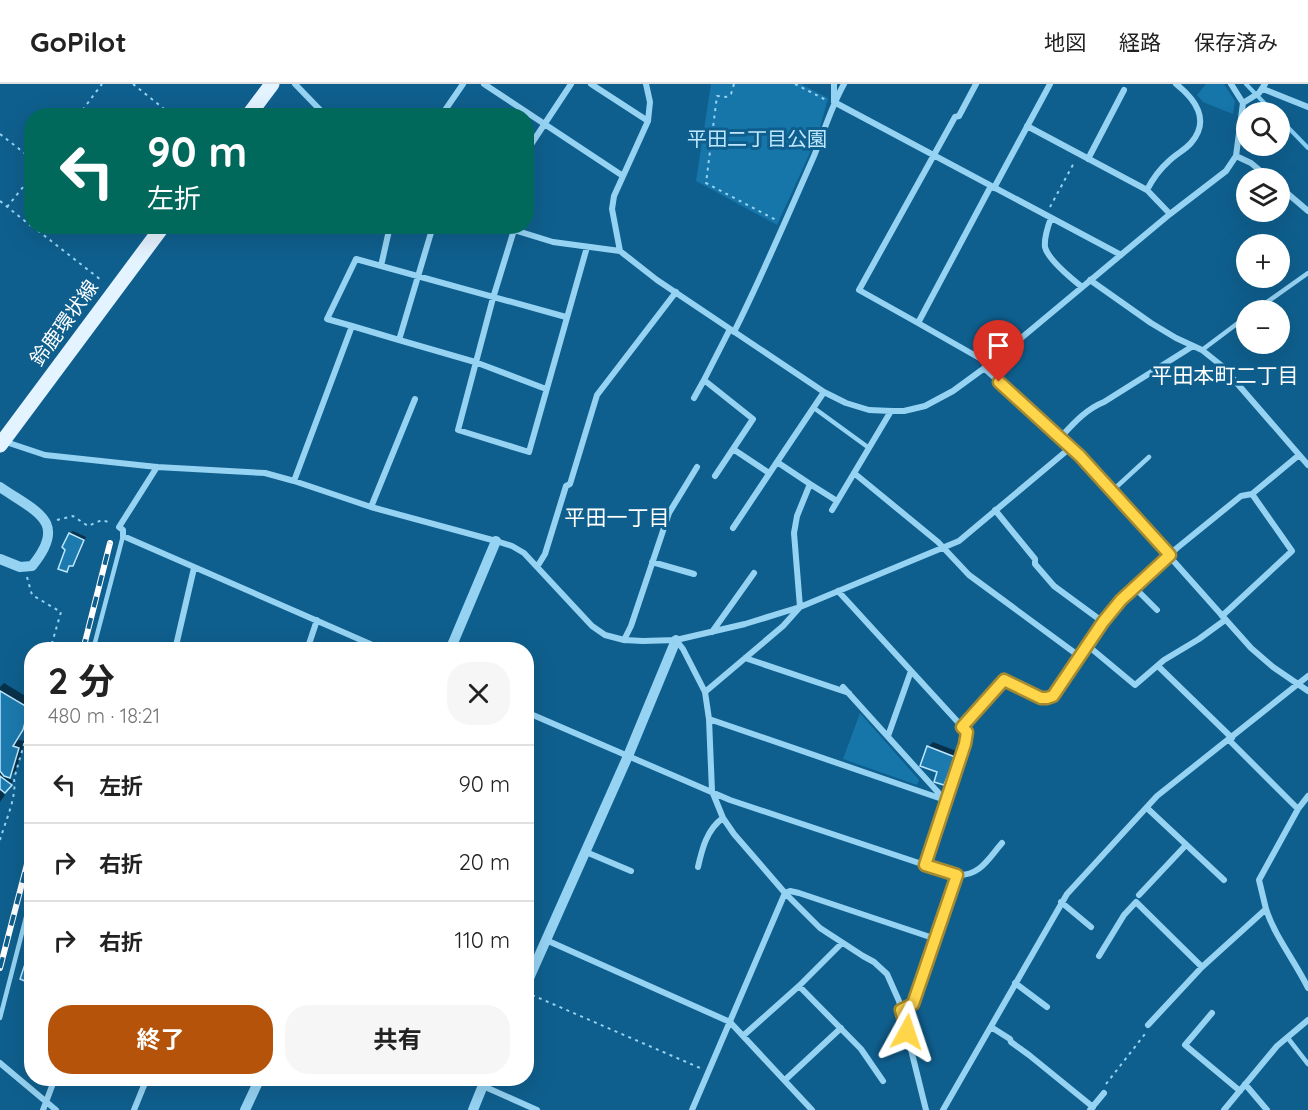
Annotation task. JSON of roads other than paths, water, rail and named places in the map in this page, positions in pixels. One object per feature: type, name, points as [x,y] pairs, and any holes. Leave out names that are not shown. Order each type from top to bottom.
[{"type":"main road","points":[[254,108],[272,84]]},
{"type":"main road","name":"鈴鹿環状線","points":[[1,443],[157,234]]},
{"type":"street","points":[[295,84],[318,108]]},
{"type":"street","points":[[446,108],[463,84]]},
{"type":"street","points":[[484,84],[522,108]]},
{"type":"street","points":[[534,140],[571,84]]},
{"type":"street","points":[[591,84],[648,122]]},
{"type":"street","points":[[620,251],[612,209],[623,176],[648,122],[650,102],[646,84]]},
{"type":"street","points":[[834,84],[834,103]]},
{"type":"street","points":[[694,398],[762,277],[844,84]]},
{"type":"street","points":[[976,84],[959,116],[955,117],[859,290],[987,366],[1112,491],[1251,648],[1308,691]]},
{"type":"street","points":[[918,323],[1050,84]]},
{"type":"street","points":[[1147,190],[1167,163],[1186,148],[1197,134],[1199,110],[1191,98],[1176,84]]},
{"type":"street","points":[[1231,84],[1244,102]]},
{"type":"street","points":[[1246,102],[1262,88],[1308,107]]},
{"type":"street","points":[[1088,159],[1124,90]]},
{"type":"street","points":[[834,103],[1121,255]]},
{"type":"street","points":[[534,116],[623,176]]},
{"type":"street","points":[[1027,126],[1147,190],[1170,214]]},
{"type":"street","points":[[527,234],[553,242],[620,251],[732,331],[824,392],[869,410],[891,411],[915,408],[937,400],[987,366],[1170,214],[1226,171],[1236,156],[1257,168]]},
{"type":"street","points":[[1290,196],[1308,211]]},
{"type":"street","points":[[1048,217],[1045,247],[1053,259],[1082,287]]},
{"type":"street","points":[[381,266],[388,234]]},
{"type":"street","points":[[399,340],[431,234]]},
{"type":"street","points":[[513,234],[475,362],[458,430],[529,452],[587,247]]},
{"type":"street","points":[[546,390],[475,362],[327,319],[356,259],[566,317]]},
{"type":"street","points":[[1090,280],[1151,323],[1202,350],[1222,366],[1308,465]]},
{"type":"street","points":[[537,567],[545,554],[566,486],[570,484],[597,395],[676,292]]},
{"type":"street","points":[[294,481],[352,326]]},
{"type":"street","points":[[1060,438],[1077,420],[1095,406],[1161,368],[1193,346]]},
{"type":"street","points":[[704,380],[753,419],[715,476]]},
{"type":"street","points":[[733,528],[824,392]]},
{"type":"street","points":[[371,507],[415,399]]},
{"type":"street","points":[[832,510],[891,411]]},
{"type":"street","points":[[1,443],[45,455],[157,467],[265,473],[371,507],[496,541],[524,553],[592,626],[605,635],[624,640],[643,641],[676,640],[800,607],[959,541],[1070,448]]},
{"type":"street","points":[[733,449],[769,473]]},
{"type":"street","points":[[962,727],[1004,680],[1041,698],[1053,696],[1103,622],[1121,600],[1240,496],[1252,494],[1299,455]]},
{"type":"street","points":[[777,462],[837,501]]},
{"type":"street","points":[[157,467],[119,527],[123,531],[123,536],[366,642]]},
{"type":"street","points":[[624,640],[631,626],[669,513],[697,467]]},
{"type":"street","points":[[854,473],[925,531],[969,575],[1079,656]]},
{"type":"street","points":[[705,692],[783,626],[800,607],[794,533],[797,516],[810,484]]},
{"type":"street","points":[[0,487],[36,512],[48,526],[50,535],[41,555],[32,566],[26,568],[0,559]]},
{"type":"street","points":[[1087,645],[1135,685],[1164,660],[1199,639],[1223,618],[1292,551],[1252,494]]},
{"type":"street","points":[[995,510],[1054,586],[1103,622]]},
{"type":"street","points":[[453,642],[496,541]]},
{"type":"street","points":[[652,562],[694,574]]},
{"type":"street","points":[[177,642],[194,568]]},
{"type":"street","points":[[712,632],[754,573]]},
{"type":"street","points":[[1135,588],[1157,610]]},
{"type":"street","points":[[838,591],[967,732],[925,865]]},
{"type":"street","points":[[310,642],[317,620]]},
{"type":"street","points":[[676,640],[705,692],[709,719],[712,791],[723,818],[785,893],[820,928],[884,969],[894,988],[901,1010],[926,1110]]},
{"type":"street","points":[[534,967],[628,756],[676,640]]},
{"type":"street","points":[[746,658],[850,694]]},
{"type":"street","points":[[1158,666],[1298,809]]},
{"type":"street","points":[[888,736],[911,671]]},
{"type":"street","points":[[943,1110],[1061,902],[1157,796],[1308,676]]},
{"type":"street","points":[[843,687],[945,800]]},
{"type":"street","points":[[534,715],[730,800],[957,875],[968,876],[975,873],[1002,843]]},
{"type":"street","points":[[709,719],[945,800]]},
{"type":"street","points":[[1308,796],[1298,809],[1259,880],[1272,926],[1308,988]]},
{"type":"street","points":[[1147,808],[1224,880]]},
{"type":"street","points":[[698,867],[702,850],[713,824],[723,818]]},
{"type":"street","points":[[1140,895],[1186,845]]},
{"type":"street","points":[[586,852],[632,871]]},
{"type":"street","points":[[901,1010],[913,1004],[957,875]]},
{"type":"street","points":[[692,1110],[785,893],[790,891],[799,893],[936,939]]},
{"type":"street","points":[[1061,902],[1091,927]]},
{"type":"street","points":[[1099,956],[1124,915],[1136,902],[1203,967]]},
{"type":"street","points":[[1148,1025],[1203,967],[1266,909]]},
{"type":"street","points":[[546,940],[730,1022],[812,1110]]},
{"type":"street","points":[[744,1035],[799,986],[842,943]]},
{"type":"street","points":[[1016,983],[1047,1007]]},
{"type":"street","points":[[799,986],[861,1049],[883,1081]]},
{"type":"street","points":[[1212,1014],[1185,1045],[1240,1091]]},
{"type":"street","points":[[1224,1110],[1287,1037],[1308,1020]]},
{"type":"street","points":[[991,1027],[1010,1039],[1091,1109],[1104,1093]]},
{"type":"street","points":[[784,1080],[841,1028]]},
{"type":"street","points":[[0,1063],[24,1083]]},
{"type":"street","points":[[1245,1084],[1267,1110]]},
{"type":"street","points":[[28,1086],[56,1110]]},
{"type":"street","points":[[43,1110],[52,1086]]},
{"type":"street","points":[[134,1110],[144,1086]]},
{"type":"street","points":[[244,1110],[256,1086]]},
{"type":"street","points":[[473,1110],[483,1086]]},
{"type":"street","points":[[492,1086],[537,1110]]},
{"type":"lane","points":[[1270,300],[1308,273]]},
{"type":"lane","points":[[1202,350],[1236,324]]},
{"type":"lane","points":[[814,408],[868,448]]},
{"type":"lane","points":[[1112,491],[1149,457]]},
{"type":"lane","points":[[95,642],[123,536]]},
{"type":"lane","points":[[0,1018],[24,925]]},
{"type":"lane","points":[[1287,1037],[1308,1064]]},
{"type":"waterway","points":[[1246,84],[1263,102]]},
{"type":"waterway","points":[[1290,129],[1308,148]]},
{"type":"railway","points":[[85,642],[110,543]]},
{"type":"railway","points":[[0,968],[24,876]]},
{"type":"district","name":"平田本町二丁目","points":[[1225,376]]},
{"type":"district","name":"平田一丁目","points":[[617,518]]},
{"type":"park label","name":"平田二丁目公園","points":[[757,139]]}]
